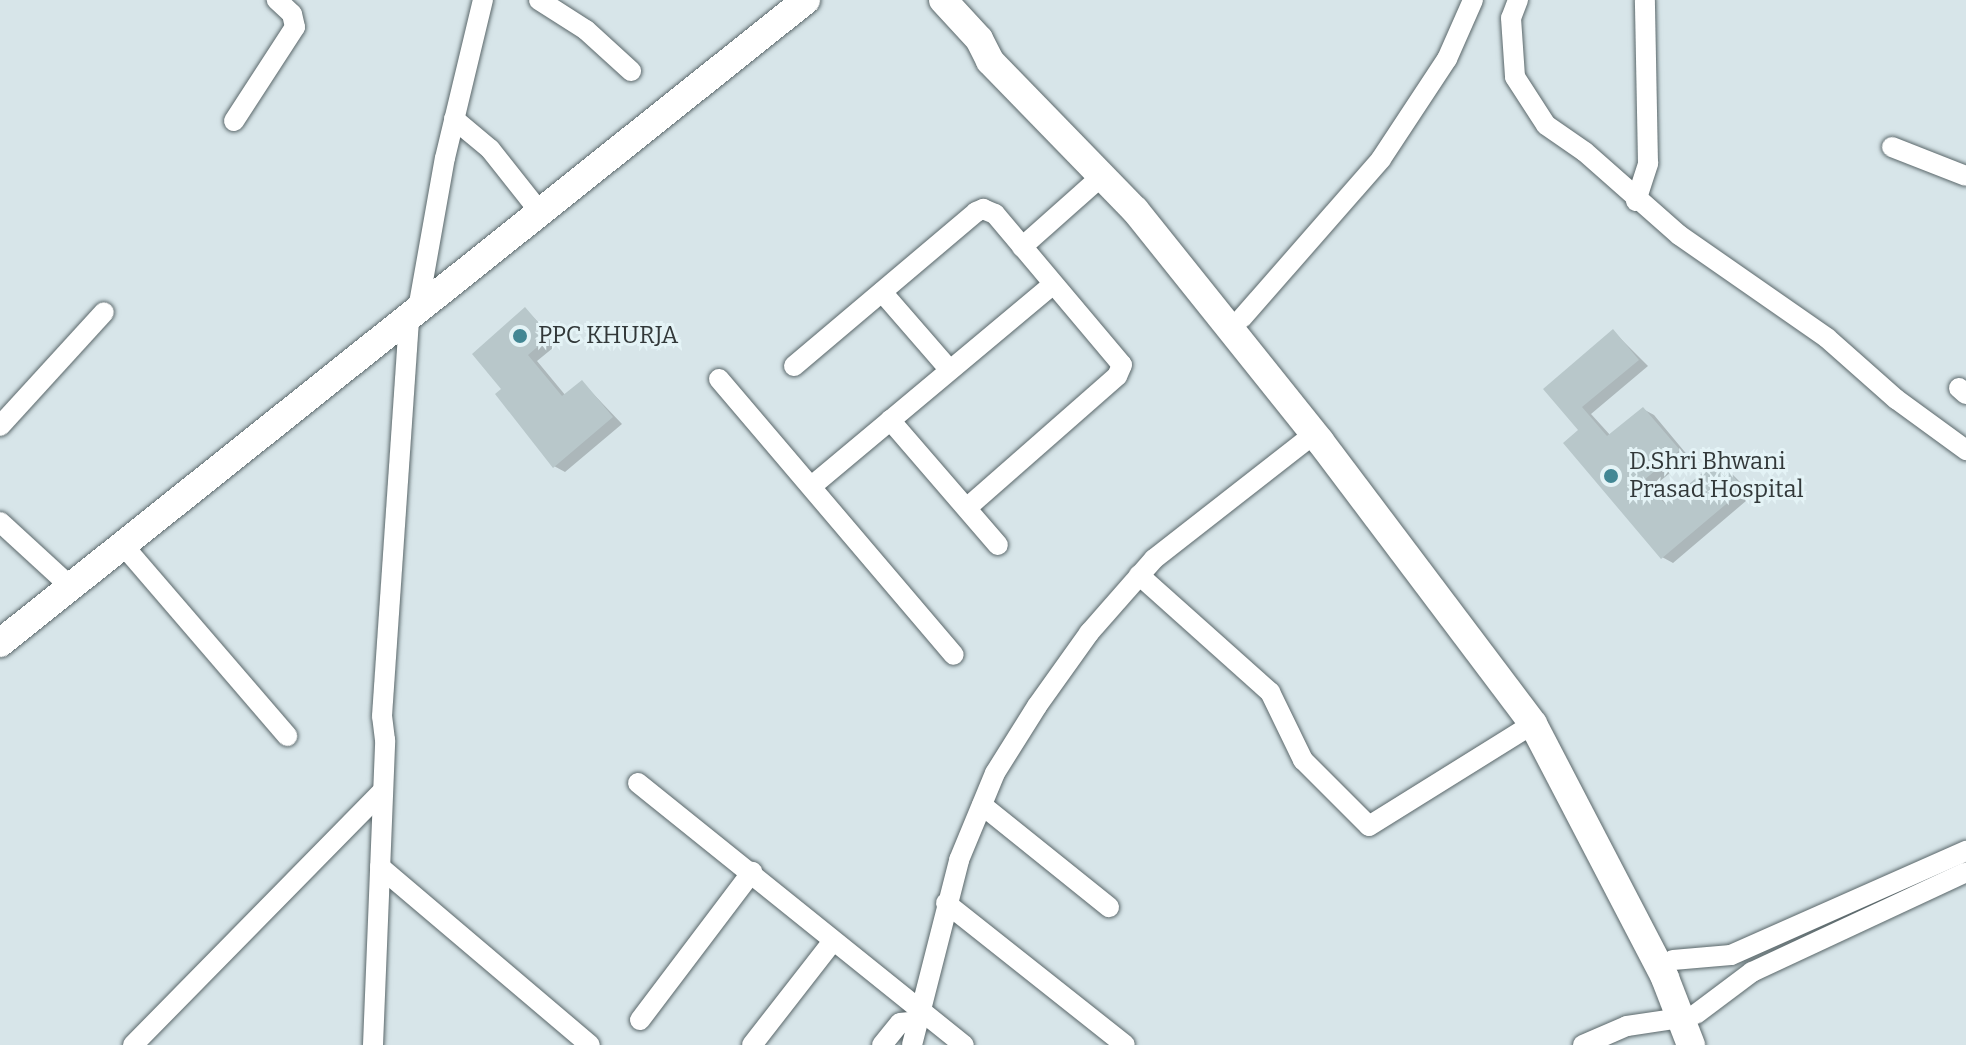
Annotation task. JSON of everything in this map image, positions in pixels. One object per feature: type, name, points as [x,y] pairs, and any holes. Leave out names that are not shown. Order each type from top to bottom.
[{"type":"street","points":[[234,121],[295,27],[295,20],[277,0]]},
{"type":"street","points":[[373,1045],[389,574],[414,313],[454,119],[483,0]]},
{"type":"street","points":[[539,0],[586,30],[631,71]]},
{"type":"street","points":[[0,643],[806,0]]},
{"type":"street","points":[[943,0],[979,39],[990,61],[1102,176],[1314,434],[1533,724],[1681,993],[1691,1045]]},
{"type":"street","points":[[1242,318],[1381,159],[1447,59],[1473,0]]},
{"type":"street","points":[[1518,0],[1511,27],[1522,92],[1538,108],[1546,125],[1585,152],[1636,201],[1827,338],[1896,399],[1966,450]]},
{"type":"street","points":[[1636,201],[1648,163],[1645,0]]},
{"type":"street","points":[[979,39],[1005,50],[1146,197],[1514,667],[1560,738],[1706,1045]]},
{"type":"street","points":[[454,119],[490,149],[540,212]]},
{"type":"street","points":[[1892,147],[1966,176]]},
{"type":"street","points":[[1022,247],[1102,176]]},
{"type":"street","points":[[794,366],[983,209],[995,214],[1052,285],[1119,359],[1122,371],[968,507]]},
{"type":"street","points":[[813,485],[1052,285]]},
{"type":"street","points":[[882,292],[949,369]]},
{"type":"street","points":[[0,426],[104,312]]},
{"type":"street","points":[[719,379],[813,485],[954,655]]},
{"type":"street","points":[[890,420],[998,545]]},
{"type":"street","points":[[912,1045],[946,903],[982,805],[995,773],[1037,706],[1139,575],[1227,497],[1314,434]]},
{"type":"street","points":[[0,522],[71,587]]},
{"type":"street","points":[[123,545],[287,736]]},
{"type":"street","points":[[1139,575],[1270,692],[1303,760],[1369,826],[1533,724]]},
{"type":"street","points":[[638,783],[752,872],[919,1017],[964,1045]]},
{"type":"street","points":[[133,1045],[382,792]]},
{"type":"street","points":[[982,805],[1109,907]]},
{"type":"street","points":[[1583,1045],[1627,1026],[1681,993],[1731,955],[1966,851]]},
{"type":"street","points":[[380,867],[590,1045]]},
{"type":"street","points":[[640,1020],[752,872]]},
{"type":"street","points":[[1681,993],[1752,972],[1966,872]]},
{"type":"street","points":[[946,903],[1125,1045]]},
{"type":"street","points":[[752,1045],[833,941]]},
{"type":"street","points":[[882,1045],[900,1023],[919,1017]]},
{"type":"building","points":[[525,307],[550,336],[528,355],[562,396],[582,380],[613,417],[553,468],[495,394],[501,389],[472,354]]},
{"type":"building","points":[[1613,329],[1639,360],[1582,407],[1607,436],[1643,407],[1680,450],[1644,480],[1665,504],[1719,459],[1744,489],[1661,559],[1563,443],[1578,430],[1543,389]]},
{"type":"place","name":"PPC KHURJA","points":[[520,336]]},
{"type":"place","name":"D.Shri Bhwani Prasad Hospital","points":[[1611,476]]}]
